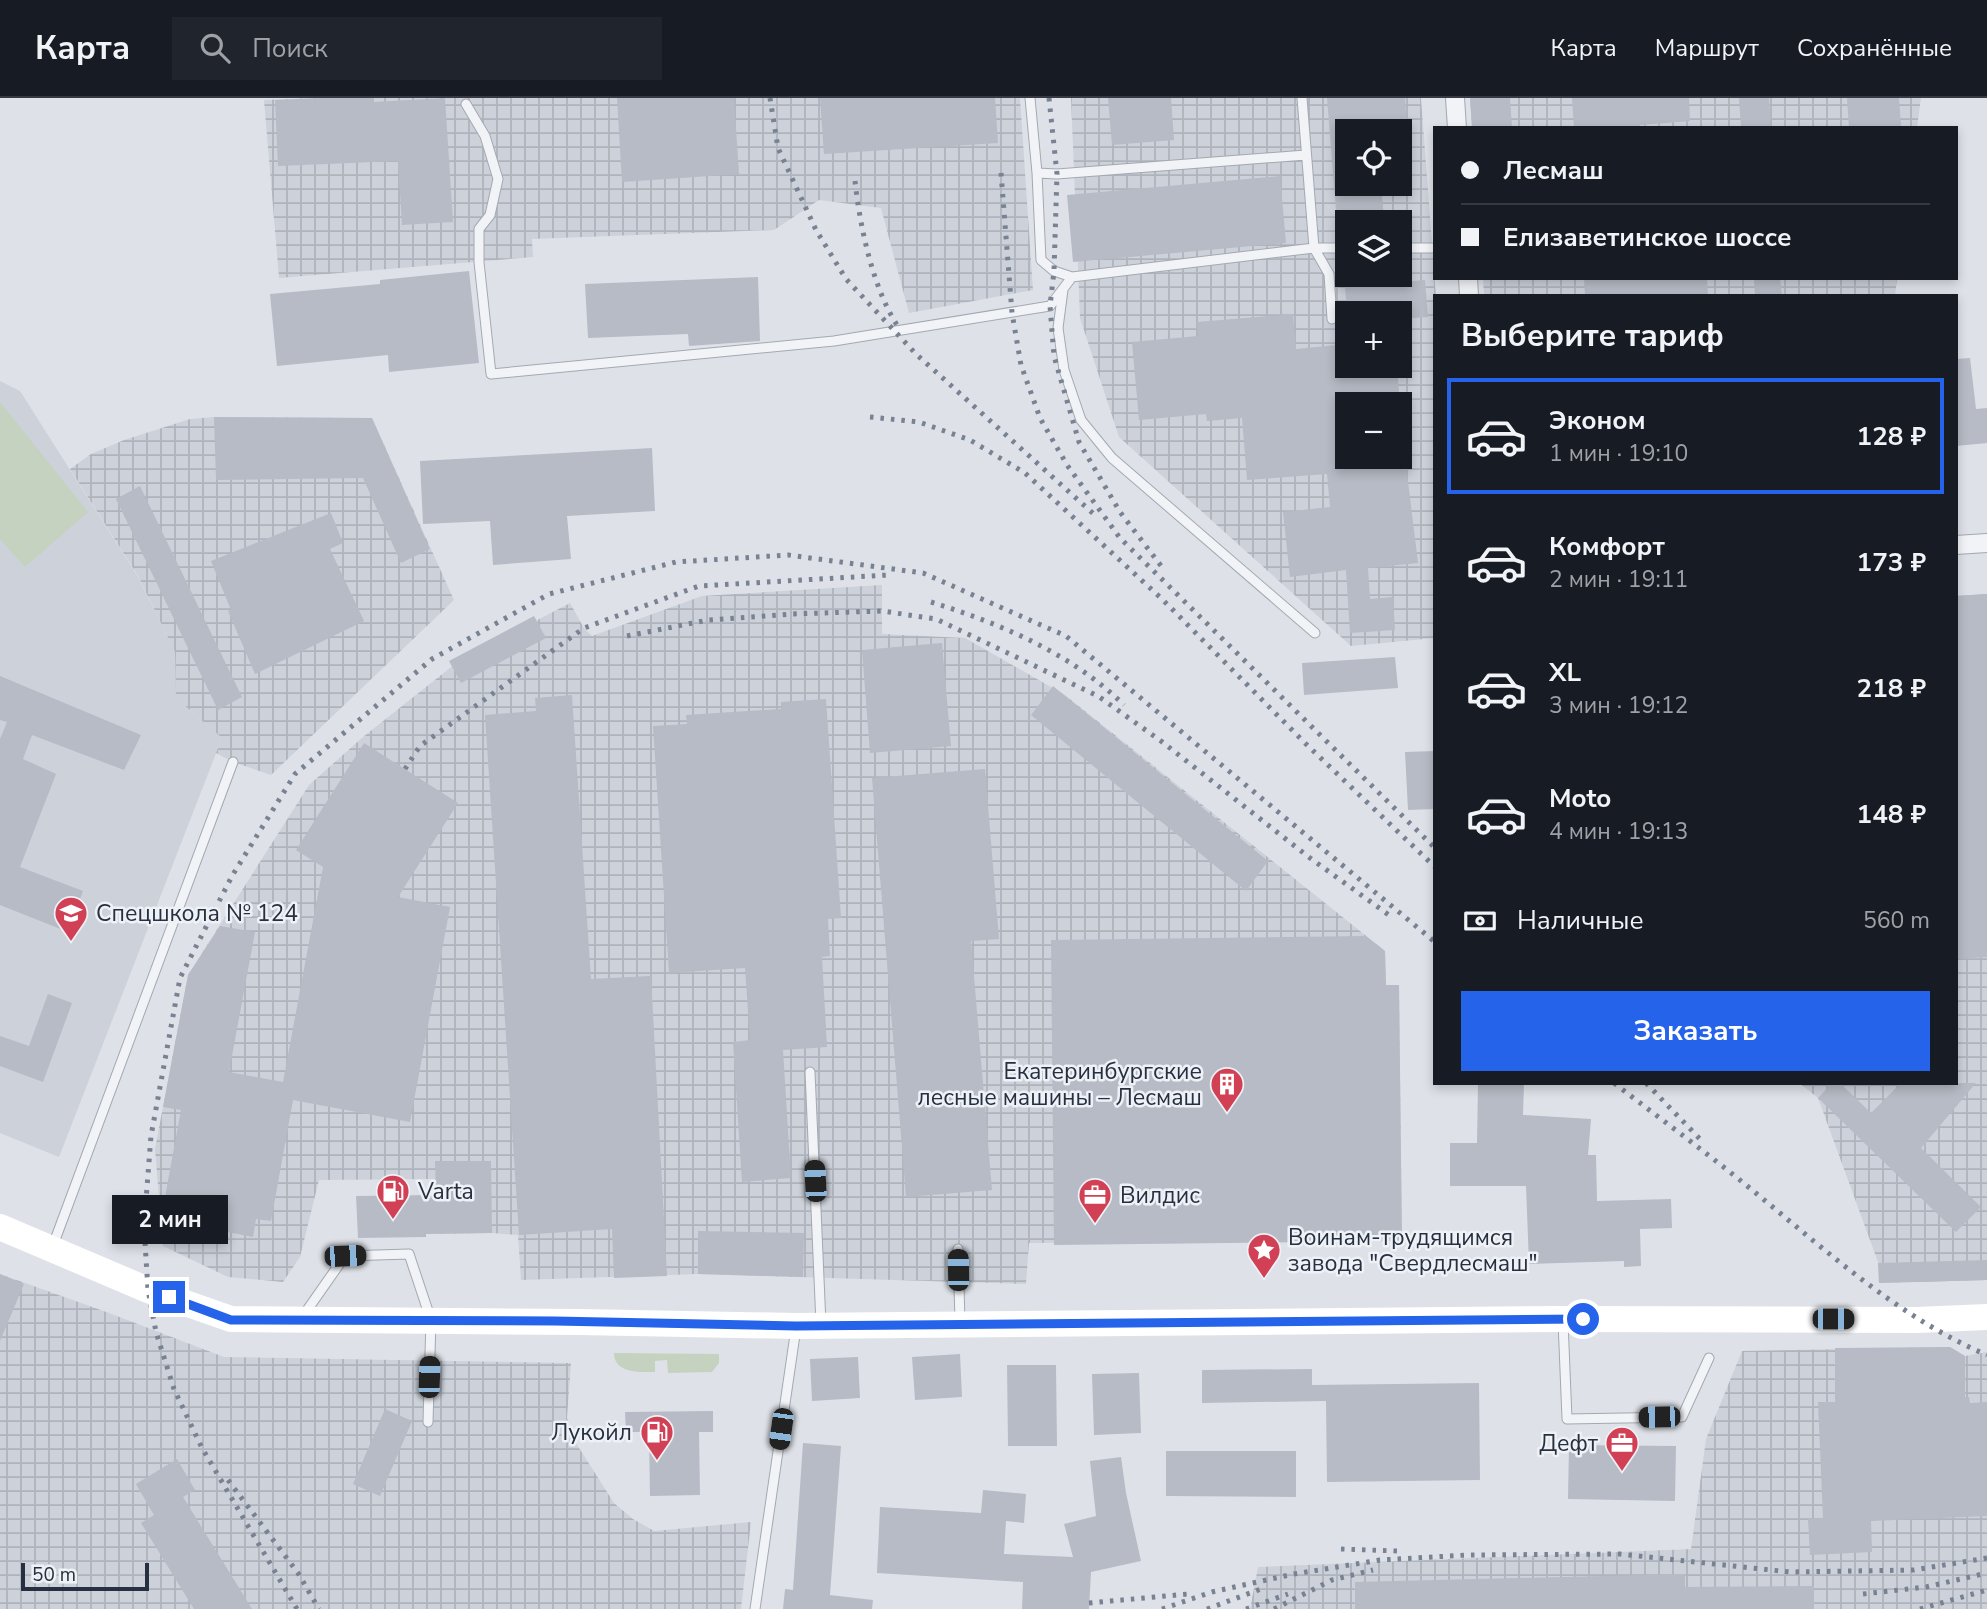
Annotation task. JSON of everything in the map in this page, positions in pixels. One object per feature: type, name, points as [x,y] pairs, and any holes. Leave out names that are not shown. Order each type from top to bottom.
[{"type":"main road","points":[[0,1227],[148,1290],[231,1320],[809,1326],[1563,1319],[1917,1320],[1987,1317]]},
{"type":"street","points":[[1455,98],[1457,126]]},
{"type":"street","points":[[1958,545],[1987,543]]},
{"type":"lane","points":[[1030,98],[1041,260],[1054,271],[1072,277],[1314,248],[1335,248]]},
{"type":"lane","points":[[1302,98],[1314,248],[1329,274],[1332,319]]},
{"type":"lane","points":[[466,103],[485,135],[498,179],[490,215],[479,229],[479,262],[491,373],[834,341],[1049,306],[1072,277]]},
{"type":"lane","points":[[1037,173],[1056,174],[1306,155]]},
{"type":"lane","points":[[1412,248],[1433,248]]},
{"type":"lane","points":[[1063,288],[1058,328],[1064,370],[1081,420],[1112,458],[1315,633]]},
{"type":"lane","points":[[51,1249],[233,762]]},
{"type":"lane","points":[[755,1609],[809,1326],[810,1072]]},
{"type":"lane","points":[[958,1249],[960,1324]]},
{"type":"lane","points":[[300,1320],[345,1256],[410,1254],[431,1320],[428,1422]]},
{"type":"lane","points":[[1563,1319],[1567,1419],[1682,1417],[1709,1358]]},
{"type":"shaded area","points":[[1020,98],[1033,290],[909,313],[881,208],[819,200],[774,230],[532,239],[533,257],[279,278],[264,100]]},
{"type":"shaded area","points":[[1071,98],[1421,98],[1436,294],[1433,294],[1433,638],[1351,646],[1119,437],[1080,318]]},
{"type":"shaded area","points":[[1470,98],[1921,98],[1917,126],[1472,126]]},
{"type":"shaded area","points":[[1483,280],[1897,280],[1895,294],[1484,294]]},
{"type":"shaded area","name":"Спецшкола № 124","points":[[0,381],[20,391],[138,577],[175,652],[176,698],[222,738],[59,1157],[0,1133]]},
{"type":"shaded area","points":[[372,418],[454,600],[271,775],[216,753],[222,738],[176,698],[175,652],[138,576],[70,469],[91,454],[124,440],[190,419]]},
{"type":"shaded area","points":[[882,585],[882,634],[965,638],[1065,695],[1385,951],[1386,985],[1399,985],[1402,1241],[1029,1243],[1026,1284],[698,1274],[521,1280],[518,1235],[436,1234],[435,1179],[319,1180],[300,1257],[283,1282],[228,1277],[163,1246],[155,1149],[188,975],[309,785],[363,737],[460,660],[570,603],[584,628],[592,636],[702,596]]},
{"type":"shaded area","points":[[1987,594],[1987,1280],[1879,1283],[1878,1262],[1818,1098],[1802,1085],[1958,1085],[1958,596]]},
{"type":"shaded area","points":[[0,1274],[224,1357],[571,1363],[567,1418],[574,1440],[614,1503],[633,1519],[654,1531],[751,1522],[741,1609],[0,1609]]},
{"type":"shaded area","points":[[1950,1347],[1965,1356],[1987,1352],[1987,1609],[1250,1609],[1258,1567],[1691,1549],[1706,1439],[1742,1351]]},
{"type":"green space","points":[[0,402],[88,512],[25,567],[0,539]]},
{"type":"green space","points":[[614,1353],[719,1354],[719,1363],[712,1372],[668,1373],[667,1360],[655,1361],[655,1372],[636,1372],[618,1365]]},
{"type":"building","points":[[374,98],[374,102],[445,98],[453,222],[402,225],[398,161],[278,166],[275,100]]},
{"type":"building","points":[[617,98],[734,98],[739,174],[622,182]]},
{"type":"building","points":[[820,98],[995,98],[998,143],[824,154]]},
{"type":"building","points":[[1108,98],[1171,98],[1174,140],[1112,145]]},
{"type":"building","points":[[1327,98],[1405,98],[1406,119],[1335,119],[1335,196],[1382,196],[1383,210],[1336,210]]},
{"type":"building","points":[[1470,98],[1510,98],[1512,126],[1472,126]]},
{"type":"building","points":[[1572,98],[1689,98],[1690,121],[1640,126],[1574,126]]},
{"type":"building","points":[[1739,98],[1769,98],[1771,126],[1741,126]]},
{"type":"building","points":[[1847,98],[1899,98],[1901,126],[1849,126]]},
{"type":"building","points":[[1280,176],[1286,243],[1073,262],[1067,195]]},
{"type":"building","points":[[469,271],[479,363],[389,372],[388,355],[277,366],[270,294],[380,284],[380,280]]},
{"type":"building","points":[[758,277],[760,341],[689,346],[688,334],[588,338],[585,284]]},
{"type":"building","points":[[1425,280],[1428,317],[1412,318],[1412,301],[1346,301],[1345,287],[1412,287],[1412,281]]},
{"type":"building","points":[[1584,280],[1707,280],[1708,294],[1585,294]]},
{"type":"building","points":[[1754,280],[1780,280],[1782,294],[1755,294]]},
{"type":"building","points":[[1293,314],[1296,349],[1335,345],[1335,378],[1398,378],[1399,392],[1335,392],[1335,469],[1406,469],[1418,563],[1368,568],[1370,599],[1393,597],[1395,630],[1350,633],[1346,570],[1290,577],[1283,512],[1330,507],[1327,474],[1247,480],[1242,418],[1207,421],[1206,414],[1139,420],[1132,342],[1198,336],[1197,322]]},
{"type":"building","points":[[1970,358],[1976,409],[1987,408],[1987,443],[1958,446],[1958,359]]},
{"type":"building","points":[[214,417],[372,418],[430,549],[401,563],[363,478],[216,480]]},
{"type":"building","points":[[652,448],[655,511],[567,516],[571,559],[493,565],[490,521],[423,524],[420,461]]},
{"type":"building","points":[[140,486],[242,697],[218,710],[116,499]]},
{"type":"building","points":[[331,513],[343,543],[330,549],[364,621],[255,674],[228,611],[231,610],[211,561]]},
{"type":"building","points":[[1987,594],[1987,957],[1958,959],[1958,596]]},
{"type":"building","points":[[534,616],[546,638],[461,683],[449,661]]},
{"type":"building","points":[[942,643],[951,746],[870,753],[862,650]]},
{"type":"building","points":[[1395,657],[1398,688],[1304,695],[1302,663]]},
{"type":"building","points":[[0,676],[141,735],[124,770],[32,735],[23,759],[56,774],[20,867],[83,891],[68,932],[0,905],[0,739],[7,722],[0,720]]},
{"type":"building","points":[[1053,686],[1268,861],[1246,891],[1031,715]]},
{"type":"building","points":[[572,695],[591,979],[651,976],[667,1276],[614,1278],[612,1229],[519,1235],[485,715],[536,711],[535,698]]},
{"type":"building","points":[[826,699],[841,918],[828,919],[830,956],[822,957],[827,1047],[783,1050],[791,1178],[742,1182],[733,1042],[750,1040],[745,968],[669,973],[653,726],[687,724],[686,715],[781,709],[781,702]]},
{"type":"building","points":[[364,743],[458,803],[398,897],[450,907],[410,1122],[293,1100],[271,1221],[256,1219],[253,1237],[181,1223],[185,1200],[165,1197],[181,1110],[163,1107],[188,975],[220,926],[255,932],[229,1072],[283,1082],[323,867],[296,850]]},
{"type":"building","points":[[1433,751],[1433,809],[1408,810],[1405,752]]},
{"type":"building","points":[[985,769],[999,939],[971,941],[992,1190],[906,1197],[872,778]]},
{"type":"building","name":"Екатеринбургские лесные машины – Лесмаш","points":[[1366,936],[1385,951],[1386,985],[1399,985],[1402,1241],[1054,1245],[1051,940]]},
{"type":"building","points":[[48,994],[72,1003],[43,1082],[0,1066],[0,1036],[29,1046]]},
{"type":"building","points":[[1976,1083],[1921,1148],[1981,1207],[1956,1232],[1818,1098],[1830,1085],[1842,1085],[1871,1113],[1899,1085]]},
{"type":"building","points":[[1478,1085],[1524,1085],[1523,1115],[1591,1119],[1588,1155],[1596,1155],[1597,1201],[1671,1199],[1672,1228],[1640,1229],[1641,1266],[1624,1267],[1624,1261],[1529,1264],[1526,1186],[1450,1186],[1450,1143],[1477,1143]]},
{"type":"building","points":[[435,1161],[491,1161],[492,1233],[358,1238],[356,1196],[436,1195]]},
{"type":"building","points":[[698,1231],[804,1233],[803,1277],[698,1274]]},
{"type":"building","points":[[1987,1260],[1987,1280],[1879,1283],[1878,1263]]},
{"type":"building","points":[[0,1274],[24,1284],[0,1341]]},
{"type":"building","points":[[1950,1347],[1965,1356],[1965,1397],[1969,1397],[1970,1403],[1987,1402],[1987,1516],[1871,1521],[1872,1552],[1810,1555],[1808,1519],[1823,1518],[1818,1402],[1835,1402],[1835,1348]]},
{"type":"building","points":[[960,1354],[962,1397],[915,1400],[912,1357]]},
{"type":"building","points":[[858,1357],[860,1398],[812,1401],[810,1359]]},
{"type":"building","points":[[1007,1365],[1056,1365],[1057,1446],[1008,1446]]},
{"type":"building","points":[[1312,1369],[1312,1385],[1479,1383],[1480,1480],[1327,1482],[1326,1401],[1202,1403],[1202,1370]]},
{"type":"building","points":[[1139,1373],[1141,1433],[1094,1435],[1092,1374]]},
{"type":"building","points":[[385,1409],[412,1421],[380,1496],[353,1484]]},
{"type":"building","points":[[713,1411],[713,1432],[699,1432],[700,1495],[650,1496],[649,1432],[626,1432],[625,1412]]},
{"type":"building","points":[[803,1443],[841,1446],[830,1595],[873,1600],[872,1609],[783,1609],[785,1589],[793,1590]]},
{"type":"building","name":"Дефт","points":[[1569,1445],[1676,1446],[1675,1501],[1568,1499]]},
{"type":"building","points":[[1166,1451],[1296,1451],[1296,1497],[1166,1496]]},
{"type":"building","points":[[1121,1457],[1141,1561],[1091,1572],[1089,1609],[1022,1609],[1023,1582],[877,1573],[880,1507],[981,1513],[983,1490],[1026,1494],[1024,1523],[1006,1521],[1004,1554],[1073,1557],[1064,1524],[1096,1516],[1090,1461]]},
{"type":"building","points":[[177,1459],[195,1490],[183,1497],[252,1609],[194,1609],[141,1523],[154,1515],[136,1484]]},
{"type":"building","points":[[1685,1574],[1685,1587],[1814,1586],[1814,1609],[1355,1609],[1355,1582]]},
{"type":"railway","points":[[770,98],[778,148],[816,230],[846,279],[916,354],[1097,517]]},
{"type":"railway","points":[[1049,98],[1057,174],[1054,271],[1050,306],[1054,356],[1079,442],[1120,512],[1165,571]]},
{"type":"railway","points":[[1001,173],[1012,313],[1021,365],[1040,418],[1067,465],[1120,538],[1433,846]]},
{"type":"railway","points":[[855,181],[869,258],[882,295],[899,328]]},
{"type":"railway","points":[[870,417],[919,422],[970,440],[1025,473],[1162,599],[1306,744],[1433,865]]},
{"type":"railway","points":[[297,1609],[202,1448],[174,1389],[156,1332],[148,1290],[144,1226],[151,1136],[180,978],[232,876],[295,774],[432,659],[549,594],[676,562],[788,555],[923,573],[1066,636],[1433,940]]},
{"type":"railway","points":[[405,769],[420,746],[584,628],[699,586],[888,575]]},
{"type":"railway","points":[[931,602],[1034,642],[1081,670],[1124,705]]},
{"type":"railway","points":[[627,636],[708,620],[792,614],[882,611],[936,619],[1098,696],[1393,918]]},
{"type":"railway","points":[[1617,1085],[1895,1304],[1955,1340],[1987,1355]]},
{"type":"railway","points":[[1648,1085],[1700,1139]]},
{"type":"railway","points":[[228,1480],[298,1573],[319,1609]]},
{"type":"railway","points":[[1341,1549],[1397,1551]]},
{"type":"railway","points":[[1162,1609],[1212,1592],[1294,1574],[1380,1560],[1467,1555],[1620,1554],[1790,1572],[1914,1570],[1987,1558]]},
{"type":"railway","points":[[1274,1609],[1332,1580],[1373,1570]]},
{"type":"railway","points":[[1863,1594],[1926,1587],[1987,1573]]},
{"type":"railway","points":[[1207,1609],[1261,1589]]},
{"type":"railway","points":[[1920,1609],[1987,1590]]},
{"type":"railway","points":[[1089,1603],[1188,1594]]},
{"type":"railway","points":[[1246,1609],[1288,1594]]},
{"type":"place","name":"Спецшкола № 124","points":[[71,943]]},
{"type":"place","name":"Екатеринбургские лесные машины – Лесмаш","points":[[1227,1114]]},
{"type":"place","name":"Varta","points":[[393,1221]]},
{"type":"place","name":"Вилдис","points":[[1095,1225]]},
{"type":"place","name":"Воинам-трудящимся завода \"Свердлесмаш\"","points":[[1264,1280]]},
{"type":"place","name":"Лукойл","points":[[657,1462]]},
{"type":"place","name":"Дефт","points":[[1622,1473]]},
{"type":"route","points":[[169,1297],[231,1320],[555,1321],[796,1326],[1583,1319]]}]
